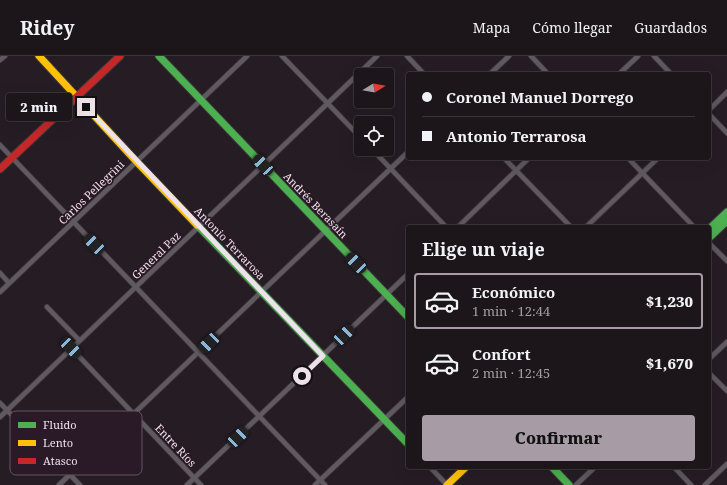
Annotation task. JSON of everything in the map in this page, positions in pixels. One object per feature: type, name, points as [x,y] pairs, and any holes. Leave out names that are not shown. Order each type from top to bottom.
[{"type":"street","points":[[0,60],[5,56]]},
{"type":"street","name":"Antonio Terrarosa","points":[[39,56],[136,161],[406,442]]},
{"type":"street","points":[[0,169],[120,56]]},
{"type":"street","name":"Andrés Berasaín","points":[[159,56],[406,315]]},
{"type":"street","name":"Carlos Pellegrini","points":[[0,292],[247,56]]},
{"type":"street","points":[[282,56],[354,131]]},
{"type":"street","name":"General Paz","points":[[0,417],[377,56]]},
{"type":"street","points":[[407,56],[422,72]]},
{"type":"street","points":[[492,72],[509,56]]},
{"type":"street","points":[[531,56],[546,72]]},
{"type":"street","points":[[621,72],[638,56]]},
{"type":"street","points":[[654,56],[669,72]]},
{"type":"street","points":[[711,108],[727,92]]},
{"type":"street","points":[[711,116],[727,133]]},
{"type":"street","points":[[0,146],[325,485]]},
{"type":"street","points":[[137,411],[406,154]]},
{"type":"street","points":[[379,156],[444,225]]},
{"type":"street","points":[[506,160],[569,225]]},
{"type":"street","points":[[460,225],[527,160]]},
{"type":"street","points":[[630,160],[692,225]]},
{"type":"street","points":[[588,225],[656,160]]},
{"type":"street","points":[[711,227],[727,212]]},
{"type":"street","points":[[711,236],[727,221]]},
{"type":"street","points":[[711,244],[727,261]]},
{"type":"street","points":[[0,273],[9,283]]},
{"type":"street","points":[[187,485],[406,276]]},
{"type":"street","points":[[47,307],[79,340]]},
{"type":"street","points":[[711,357],[727,342]]},
{"type":"street","name":"Entre Ríos","points":[[71,348],[131,411]]},
{"type":"street","points":[[711,375],[727,391]]},
{"type":"street","points":[[315,485],[406,399]]},
{"type":"street","points":[[0,403],[10,414]]},
{"type":"street","name":"Entre Ríos","points":[[142,423],[201,485]]},
{"type":"street","points":[[705,485],[727,464]]},
{"type":"street","points":[[432,469],[447,485],[464,469]]},
{"type":"street","points":[[554,469],[569,485]]},
{"type":"street","points":[[576,485],[593,469]]},
{"type":"street","points":[[676,469],[691,485]]},
{"type":"street","points":[[59,485],[70,475],[80,485]]},
{"type":"traffic: fast","points":[[159,56],[406,315]]},
{"type":"traffic: fast","points":[[711,227],[727,212]]},
{"type":"traffic: fast","points":[[711,236],[727,221]]},
{"type":"traffic: fast","points":[[197,225],[406,442]]},
{"type":"traffic: fast","points":[[554,469],[569,485]]},
{"type":"traffic: slow","points":[[39,56],[197,225]]},
{"type":"traffic: slow","points":[[447,485],[464,469]]},
{"type":"traffic: jam","points":[[0,169],[120,56]]},
{"type":"route","points":[[86,107],[323,356],[302,376]]}]
